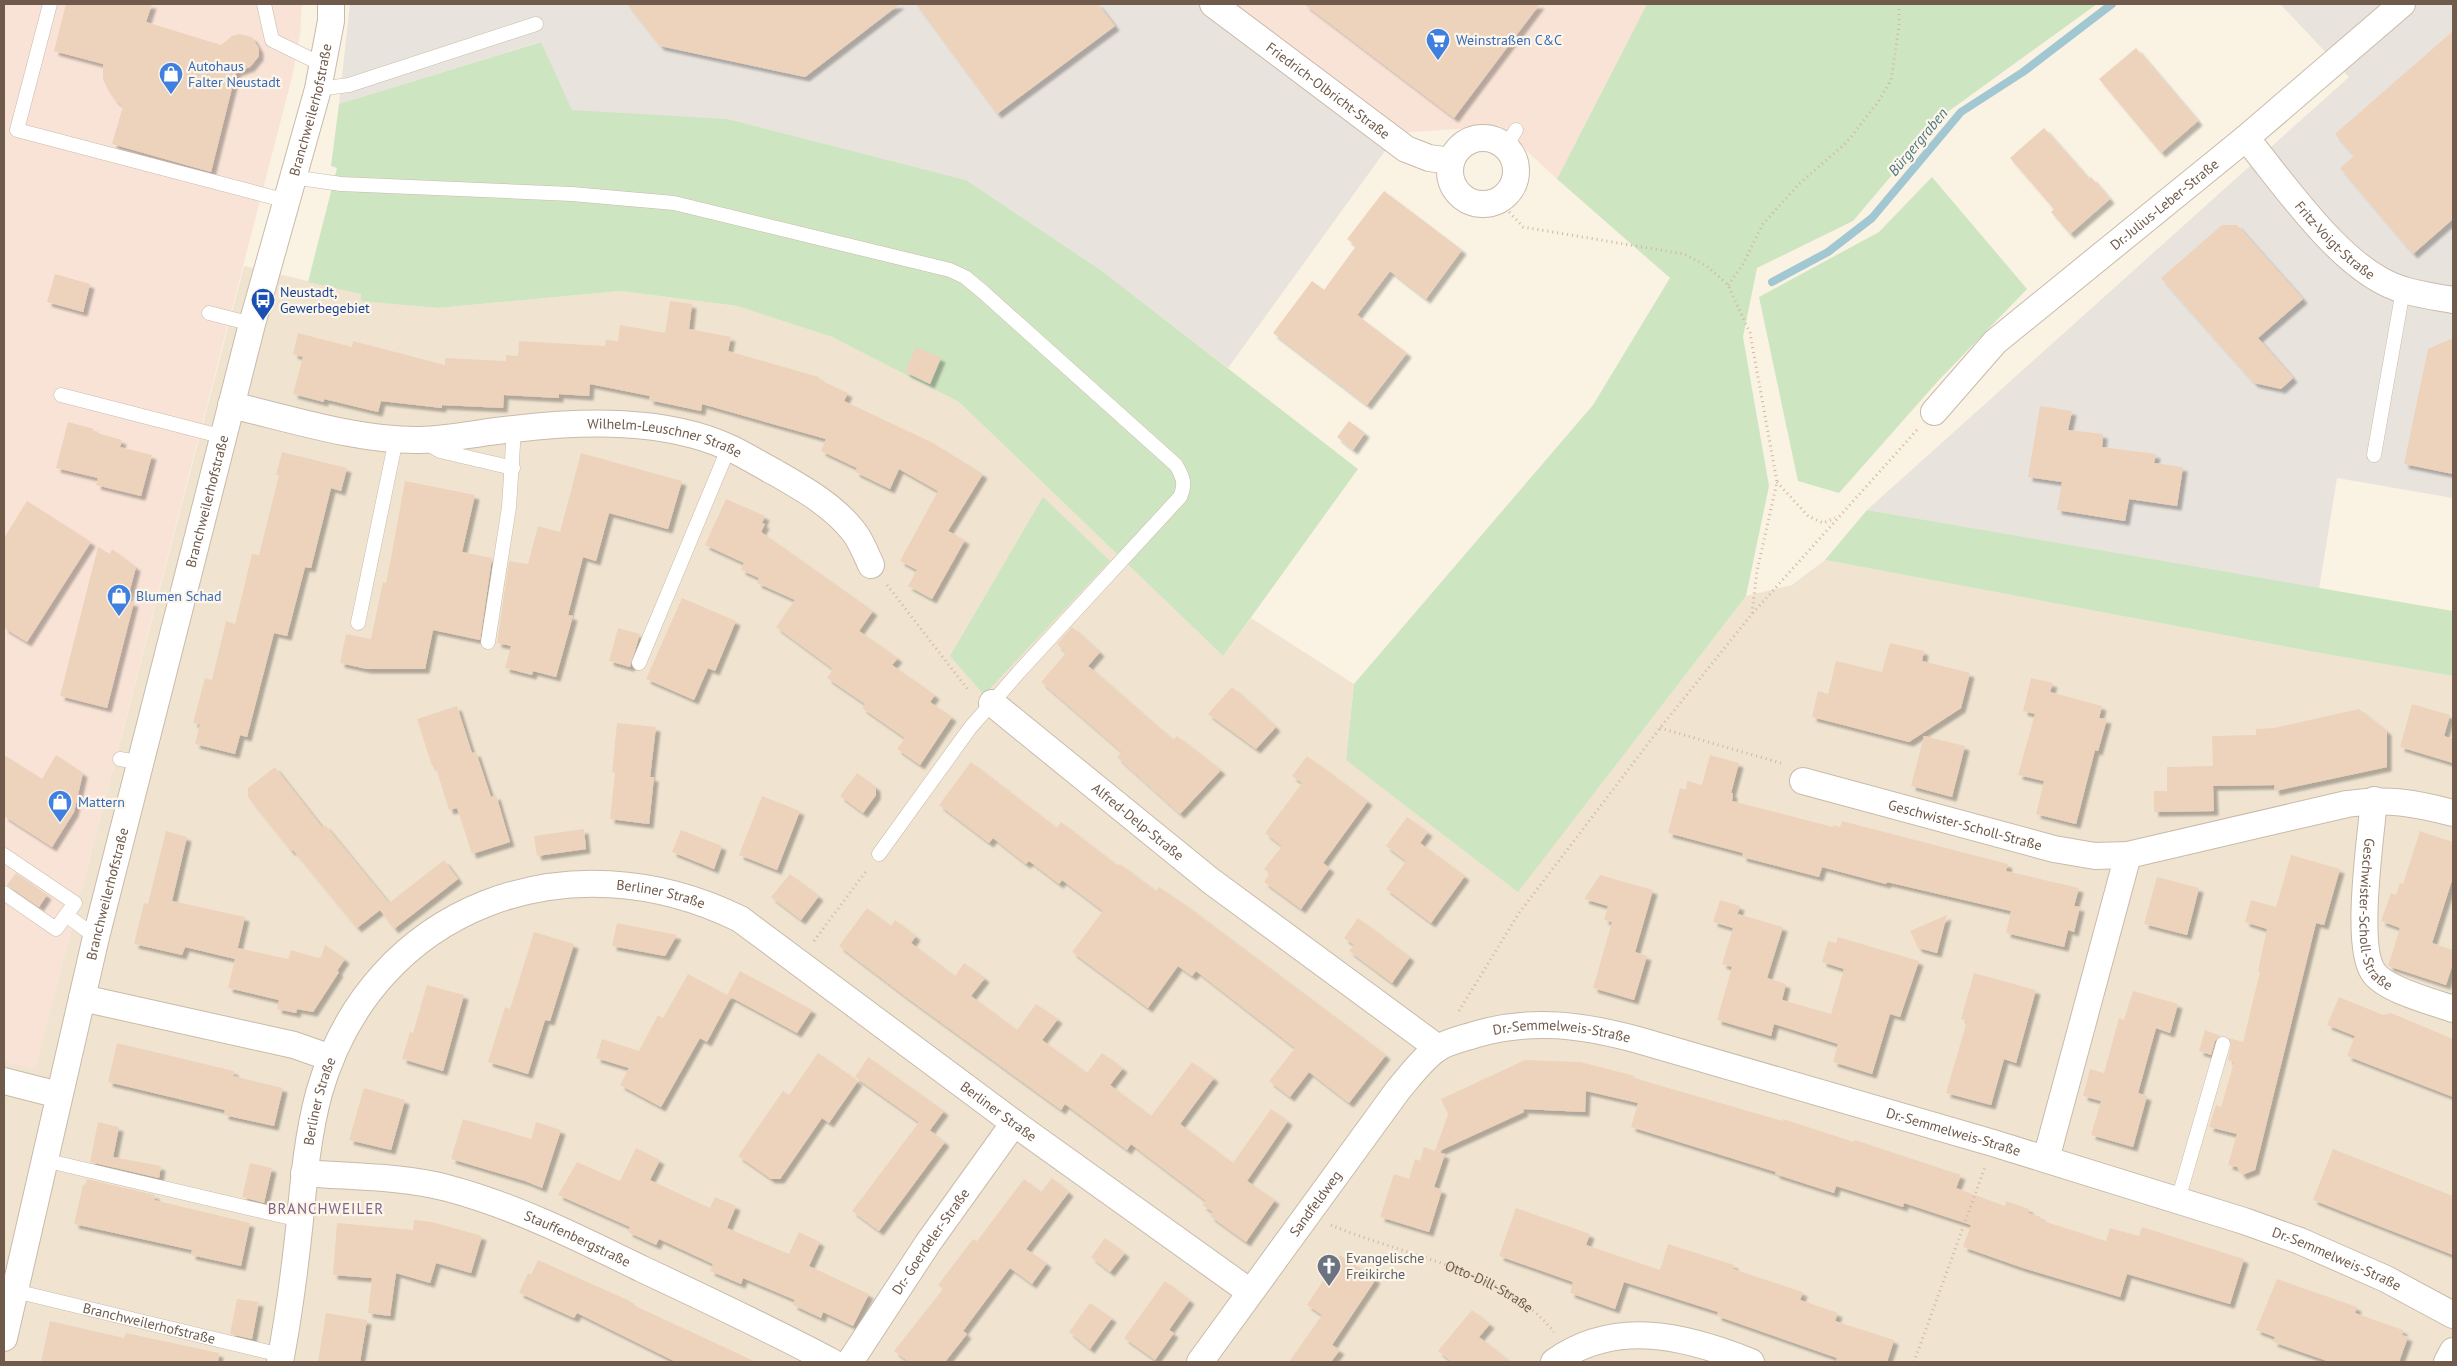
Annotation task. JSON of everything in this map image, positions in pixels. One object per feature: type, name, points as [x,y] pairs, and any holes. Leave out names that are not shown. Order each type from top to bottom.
[{"type":"street","name":"Branchweilerhofstraße","points":[[4,1338],[96,937],[131,761],[224,437],[252,324],[320,77],[331,21],[331,4]]},
{"type":"street","name":"Friedrich-Olbricht-Straße","points":[[1213,4],[1406,149],[1429,158],[1451,161]]},
{"type":"street","name":"Dr.-Julius-Leber-Straße","points":[[1934,412],[1995,342],[2246,138],[2398,5]]},
{"type":"street","points":[[1486,138],[1496,140],[1511,138],[1517,165],[1517,176],[1508,195],[1499,202],[1477,205],[1466,201],[1452,183],[1451,161],[1461,147],[1475,139],[1486,138]]},
{"type":"street","name":"Fritz-Voigt-Straße","points":[[2246,138],[2348,259],[2371,275],[2403,290],[2453,300]]},
{"type":"street","name":"Wilhelm-Leuschner Straße","points":[[231,405],[334,429],[408,439],[571,424],[628,425],[692,436],[729,447],[818,498],[855,533],[871,565]]},
{"type":"street","name":"Alfred-Delp-Straße","points":[[989,706],[1211,881],[1438,1048]]},
{"type":"street","name":"Geschwister-Scholl-Straße","points":[[1804,781],[2076,854],[2128,855],[2347,804],[2374,800],[2404,801],[2453,813]]},
{"type":"street","name":"Geschwister-Scholl-Straße","points":[[2374,800],[2363,935],[2366,960],[2374,974],[2388,984],[2453,1010]]},
{"type":"street","points":[[2046,1158],[2128,855]]},
{"type":"street","name":"Berliner Straße","points":[[281,1359],[292,1295],[304,1173],[319,1094],[331,1058],[366,994],[407,951],[432,932],[478,907],[515,894],[578,883],[611,883],[678,895],[711,905],[740,919],[1014,1123],[1250,1292]]},
{"type":"street","points":[[82,998],[294,1045],[331,1058]]},
{"type":"street","name":"Dr.-Semmelweis-Straße","points":[[1438,1048],[1492,1030],[1525,1025],[1566,1024],[1594,1028],[2046,1158],[2178,1200],[2300,1241],[2386,1279],[2453,1315]]},
{"type":"street","name":"Sandfeldweg","points":[[1200,1362],[1398,1090],[1438,1048]]},
{"type":"street","points":[[4,1081],[59,1095]]},
{"type":"street","name":"Dr.- Goerdeler-Straße","points":[[850,1362],[933,1236],[1014,1123]]},
{"type":"street","name":"Stauffenbergstraße","points":[[304,1173],[407,1181],[479,1197],[566,1232],[786,1337],[832,1362]]},
{"type":"street","points":[[1562,1357],[1588,1343],[1646,1334],[1697,1342],[1751,1362]]},
{"type":"street","points":[[2448,1362],[2453,1351]]},
{"type":"lane","points":[[50,4],[17,130],[289,189],[341,184],[572,194],[674,203],[950,270],[965,277],[1176,465],[1184,483],[1180,497],[970,728],[879,854]]},
{"type":"lane","points":[[264,4],[272,40],[320,77],[349,85],[536,24]]},
{"type":"lane","points":[[2374,456],[2403,290]]},
{"type":"lane","points":[[208,313],[252,324]]},
{"type":"lane","points":[[61,395],[224,437]]},
{"type":"lane","points":[[488,642],[513,468],[514,428]]},
{"type":"lane","points":[[358,623],[408,439],[440,451],[513,468]]},
{"type":"lane","points":[[639,663],[729,447]]},
{"type":"lane","points":[[4,855],[75,903],[56,929],[4,893]]},
{"type":"lane","points":[[66,914],[96,937]]},
{"type":"lane","points":[[2178,1200],[2223,1044]]},
{"type":"lane","points":[[44,1160],[300,1220]]},
{"type":"lane","name":"Branchweilerhofstraße","points":[[15,1291],[281,1359]]},
{"type":"path","points":[[1728,285],[1742,266],[1763,224],[1799,184],[1846,142],[1878,102],[1891,80],[1899,26],[1899,4]]},
{"type":"path","points":[[1499,202],[1523,227],[1684,254],[1707,266],[1728,285],[1750,333],[1777,482],[1757,571],[1752,614]]},
{"type":"path","points":[[1458,1014],[1519,913],[1660,728],[1752,614],[1836,518],[1934,412]]},
{"type":"path","points":[[1777,482],[1808,516],[1823,523],[1836,518]]},
{"type":"path","points":[[871,565],[960,682],[989,706]]},
{"type":"path","points":[[1660,728],[1806,770],[1804,781]]},
{"type":"path","points":[[799,962],[879,854]]},
{"type":"path","points":[[1914,1362],[1993,1143]]},
{"type":"path","name":"Otto-Dill-Straße","points":[[1308,1213],[1334,1226],[1479,1278],[1508,1292],[1549,1324],[1562,1357]]},
{"type":"shaded area","points":[[4,4],[302,4],[300,34],[292,77],[35,1069],[4,1061]]},
{"type":"shaded area","points":[[350,4],[1237,4],[1398,133],[1228,368],[1102,271],[966,180],[728,119],[572,111],[540,42],[339,104]]},
{"type":"shaded area","points":[[1237,4],[1647,4],[1557,179],[1500,126],[1398,133]]},
{"type":"shaded area","points":[[2280,4],[2453,4],[2453,498],[2337,478],[2319,589],[1867,510],[2349,77]]},
{"type":"shaded area","points":[[244,266],[362,294],[361,300],[438,308],[621,291],[737,306],[832,337],[959,402],[1223,656],[1251,618],[1354,684],[1346,761],[1653,716],[1746,596],[1792,585],[1825,560],[2314,652],[2453,676],[2453,1362],[4,1362],[4,1061],[35,1068]]},
{"type":"green space","points":[[1647,4],[2097,4],[1942,116],[1853,221],[1757,268],[1743,337],[1769,486],[1746,596],[1518,892],[1346,760],[1354,684],[1593,405],[1670,278],[1557,179]]},
{"type":"green space","points":[[541,42],[572,110],[728,119],[966,180],[1102,271],[1358,469],[1223,656],[959,402],[832,337],[737,306],[621,291],[438,308],[361,301],[361,294],[308,282],[337,168],[331,166],[339,104]]},
{"type":"green space","points":[[1932,177],[2027,289],[1938,381],[1839,493],[1798,481],[1759,297],[1879,232]]},
{"type":"green space","points":[[1043,497],[1110,561],[984,695],[950,656]]},
{"type":"green space","points":[[1867,510],[2453,611],[2453,676],[2314,652],[1825,560]]},
{"type":"building","name":"Autohaus Falter Neustadt","points":[[66,4],[152,4],[146,22],[221,45],[232,36],[239,34],[252,37],[259,49],[259,56],[250,67],[236,72],[211,172],[112,144],[123,106],[114,99],[108,90],[103,79],[103,64],[54,51]]},
{"type":"building","points":[[627,4],[900,4],[805,77],[660,46]]},
{"type":"building","points":[[916,4],[1098,4],[1115,26],[997,114]]},
{"type":"building","name":"Weinstraßen C&C","points":[[1304,4],[1540,4],[1454,118]]},
{"type":"building","points":[[2453,31],[2453,219],[2413,254],[2340,168],[2354,156],[2335,134]]},
{"type":"building","points":[[2136,48],[2198,121],[2161,153],[2099,79]]},
{"type":"building","points":[[2044,128],[2089,179],[2091,177],[2110,199],[2070,234],[2051,212],[2054,209],[2010,158]]},
{"type":"building","points":[[1384,191],[1462,250],[1426,299],[1390,271],[1357,315],[1407,353],[1367,405],[1273,333],[1312,281],[1324,290],[1356,246],[1347,239]]},
{"type":"building","points":[[2222,225],[2237,225],[2303,299],[2258,338],[2293,378],[2281,389],[2254,383],[2161,278]]},
{"type":"building","points":[[55,274],[90,284],[83,312],[47,302]]},
{"type":"building","points":[[670,301],[692,304],[689,329],[731,337],[728,351],[819,377],[818,379],[848,393],[844,401],[931,442],[983,474],[948,531],[965,540],[932,599],[908,586],[917,570],[900,561],[938,491],[899,469],[890,489],[855,472],[857,468],[821,451],[826,439],[702,404],[701,411],[649,400],[650,396],[590,384],[589,396],[559,394],[559,398],[504,395],[503,408],[442,405],[442,408],[381,401],[378,412],[324,399],[324,402],[293,394],[303,357],[293,354],[298,333],[352,347],[353,341],[445,365],[445,358],[506,361],[506,355],[518,356],[519,341],[605,346],[606,340],[618,341],[620,325],[665,333]]},
{"type":"building","points":[[2453,338],[2453,474],[2404,464],[2428,349]]},
{"type":"building","points":[[916,347],[941,358],[930,384],[905,372]]},
{"type":"building","points":[[2040,406],[2072,411],[2068,430],[2103,434],[2102,447],[2156,454],[2154,463],[2183,467],[2177,506],[2129,499],[2125,521],[2057,510],[2062,482],[2028,477]]},
{"type":"building","points":[[1349,421],[1365,433],[1353,450],[1337,437]]},
{"type":"building","points":[[68,422],[94,429],[93,432],[122,440],[120,447],[152,455],[141,496],[96,485],[98,478],[56,468]]},
{"type":"building","points":[[282,452],[347,468],[341,491],[331,488],[311,568],[305,567],[287,636],[274,633],[247,737],[240,735],[235,754],[195,744],[200,724],[193,723],[205,678],[212,680],[226,621],[235,624],[252,554],[259,555],[279,475],[276,475]]},
{"type":"building","points":[[581,453],[682,481],[668,529],[609,513],[596,561],[583,557],[568,615],[573,616],[556,677],[533,671],[532,675],[505,668],[511,646],[497,643],[509,561],[528,564],[538,526],[560,532]]},
{"type":"building","points":[[405,481],[475,495],[462,552],[492,558],[480,640],[433,630],[425,669],[367,669],[340,663],[346,634],[371,639],[383,582],[386,583]]},
{"type":"building","points":[[726,499],[765,516],[762,523],[765,524],[761,532],[873,611],[859,631],[898,658],[892,665],[935,695],[930,702],[952,717],[920,765],[897,749],[905,738],[862,708],[865,704],[827,678],[833,669],[776,627],[795,600],[757,583],[759,578],[741,570],[744,563],[705,545]]},
{"type":"building","points":[[27,501],[91,542],[27,642],[4,628],[4,538]]},
{"type":"building","points":[[98,547],[110,554],[112,549],[136,567],[127,601],[134,602],[107,708],[60,696]]},
{"type":"building","points":[[682,598],[736,621],[715,671],[708,668],[694,700],[646,679]]},
{"type":"building","points":[[1072,627],[1100,652],[1088,666],[1173,740],[1177,736],[1221,770],[1180,814],[1117,757],[1122,752],[1041,682],[1066,653],[1057,644]]},
{"type":"building","points":[[618,628],[640,634],[630,667],[609,661]]},
{"type":"building","points":[[1890,643],[1924,651],[1922,661],[1970,673],[1961,708],[1909,742],[1812,717],[1818,691],[1828,694],[1836,661],[1882,672]]},
{"type":"building","points":[[2031,678],[2053,683],[2050,692],[2102,706],[2099,718],[2107,719],[2098,751],[2095,750],[2076,824],[2036,814],[2044,781],[2018,775],[2035,714],[2023,711]]},
{"type":"building","points":[[1232,687],[1276,727],[1256,749],[1208,714]]},
{"type":"building","points":[[2412,704],[2450,715],[2444,736],[2453,739],[2453,763],[2400,747]]},
{"type":"building","points":[[457,706],[472,753],[476,752],[491,797],[496,795],[510,842],[472,854],[457,808],[449,810],[435,765],[432,766],[417,719]]},
{"type":"building","points":[[2359,709],[2387,731],[2387,767],[2275,791],[2274,785],[2213,786],[2214,811],[2154,812],[2154,791],[2167,791],[2167,767],[2213,766],[2212,736],[2256,735],[2256,729],[2274,728]]},
{"type":"building","points":[[617,723],[656,727],[650,777],[654,777],[649,824],[610,819],[615,773],[612,772]]},
{"type":"building","points":[[1924,736],[1965,746],[1952,797],[1911,786]]},
{"type":"building","points":[[4,755],[42,779],[56,755],[83,773],[74,812],[52,847],[4,816]]},
{"type":"building","points":[[1710,755],[1739,763],[1731,793],[1733,793],[1732,801],[1833,827],[1833,825],[1840,827],[1842,821],[2008,864],[2006,871],[2079,888],[2074,906],[2080,907],[2074,932],[2068,930],[2064,947],[2006,933],[2011,911],[1887,882],[1886,884],[1822,867],[1819,877],[1742,857],[1743,853],[1668,833],[1680,788],[1686,790],[1687,781],[1702,785]]},
{"type":"building","points":[[1307,756],[1368,801],[1323,863],[1330,868],[1301,909],[1264,882],[1270,873],[1264,869],[1282,846],[1265,833],[1302,783],[1292,776]]},
{"type":"building","points":[[971,762],[1057,828],[1061,822],[1118,866],[1120,864],[1156,891],[1159,887],[1188,907],[1386,1055],[1349,1103],[1309,1072],[1290,1097],[1269,1081],[1295,1048],[1196,971],[1192,976],[1178,966],[1148,1008],[1072,952],[1103,911],[1062,880],[1059,884],[1029,861],[1026,864],[993,838],[989,843],[939,805]]},
{"type":"building","points":[[275,767],[322,827],[325,825],[389,903],[444,860],[458,879],[394,929],[380,910],[357,928],[248,797],[248,788]]},
{"type":"building","points":[[857,773],[876,787],[876,795],[863,813],[840,796]]},
{"type":"building","points":[[762,796],[800,811],[777,870],[739,855]]},
{"type":"building","points":[[1407,817],[1428,832],[1420,843],[1465,876],[1431,923],[1386,889],[1406,861],[1386,846]]},
{"type":"building","points":[[584,829],[586,849],[537,856],[534,836]]},
{"type":"building","points":[[681,830],[722,846],[714,869],[672,852]]},
{"type":"building","points":[[166,831],[187,837],[172,901],[245,917],[236,955],[238,948],[288,959],[291,950],[318,958],[321,957],[325,945],[345,959],[337,971],[339,972],[313,1012],[297,1009],[296,1013],[277,1009],[279,1000],[228,988],[235,959],[185,947],[182,955],[134,944],[144,903],[148,904]]},
{"type":"building","points":[[2420,831],[2453,842],[2453,877],[2432,943],[2453,950],[2453,963],[2446,985],[2388,966],[2400,928],[2381,921],[2391,893],[2396,895],[2400,883],[2403,884]]},
{"type":"building","points":[[2291,855],[2340,869],[2324,925],[2316,923],[2255,1170],[2242,1175],[2237,1167],[2228,1165],[2237,1134],[2209,1127],[2216,1105],[2221,1107],[2234,1062],[2228,1060],[2231,1046],[2229,1038],[2243,1042],[2260,972],[2258,971],[2267,929],[2245,922],[2251,900],[2276,907]]},
{"type":"building","points":[[16,873],[47,895],[39,907],[7,885]]},
{"type":"building","points":[[790,874],[819,896],[801,920],[771,897]]},
{"type":"building","points":[[1600,875],[1653,890],[1635,952],[1647,956],[1634,1000],[1593,988],[1612,922],[1604,920],[1608,906],[1584,899]]},
{"type":"building","points":[[2157,877],[2199,888],[2187,935],[2144,924]]},
{"type":"building","points":[[1720,900],[1740,906],[1737,916],[1738,914],[1783,927],[1767,978],[1786,984],[1782,1000],[1831,1014],[1844,969],[1822,962],[1828,941],[1836,943],[1838,937],[1919,961],[1900,1017],[1890,1014],[1872,1074],[1833,1062],[1838,1044],[1774,1024],[1771,1036],[1717,1020],[1732,967],[1722,964],[1733,928],[1713,922]]},
{"type":"building","points":[[867,908],[891,926],[895,920],[916,936],[911,943],[955,976],[964,963],[985,978],[971,996],[1017,1030],[1036,1004],[1058,1019],[1042,1040],[1087,1073],[1102,1053],[1123,1068],[1110,1085],[1151,1116],[1192,1062],[1214,1078],[1180,1124],[1233,1163],[1271,1109],[1288,1121],[1247,1181],[1275,1200],[1246,1242],[1210,1216],[1213,1212],[1202,1205],[1206,1201],[1131,1144],[1127,1150],[1065,1104],[1061,1110],[839,946]]},
{"type":"building","points":[[1947,915],[1937,953],[1918,948],[1910,931]]},
{"type":"building","points":[[1358,918],[1410,957],[1392,983],[1349,951],[1354,945],[1344,938]]},
{"type":"building","points":[[617,923],[677,935],[665,956],[612,946]]},
{"type":"building","points":[[534,932],[574,944],[550,1021],[545,1020],[528,1074],[488,1062],[505,1007],[510,1009]]},
{"type":"building","points":[[740,971],[812,1010],[797,1033],[727,995]]},
{"type":"building","points":[[1974,973],[2036,990],[2016,1063],[2004,1059],[1991,1105],[1946,1093],[1967,1021],[1961,1019]]},
{"type":"building","points":[[688,974],[731,997],[707,1042],[700,1038],[661,1107],[620,1085],[629,1068],[596,1058],[602,1039],[639,1051],[658,1015],[663,1018]]},
{"type":"building","points":[[427,985],[464,995],[443,1071],[402,1059],[410,1032],[413,1033],[420,1009],[422,1010],[420,1008]]},
{"type":"building","points":[[2133,991],[2178,1004],[2170,1033],[2156,1028],[2138,1093],[2147,1096],[2133,1147],[2091,1135],[2101,1101],[2083,1096],[2090,1069],[2104,1073],[2119,1018],[2124,1020]]},
{"type":"building","points":[[2339,997],[2383,1015],[2391,1013],[2453,1039],[2453,1097],[2347,1056],[2355,1036],[2327,1025]]},
{"type":"building","points":[[2205,1030],[2221,1036],[2215,1041],[2211,1055],[2199,1051]]},
{"type":"building","points":[[117,1043],[234,1071],[233,1076],[283,1088],[274,1126],[224,1115],[225,1110],[108,1082]]},
{"type":"building","points":[[818,1053],[858,1081],[829,1123],[822,1118],[780,1179],[771,1179],[738,1156],[783,1091],[789,1095]]},
{"type":"building","points":[[868,1057],[944,1111],[930,1130],[855,1077]]},
{"type":"building","points":[[1525,1060],[1580,1062],[1635,1076],[1634,1078],[1783,1121],[1783,1119],[1854,1142],[1855,1140],[1961,1175],[1956,1188],[2005,1206],[2006,1201],[2029,1209],[2028,1213],[2041,1217],[2040,1220],[2106,1241],[2110,1228],[2139,1236],[2142,1227],[2244,1259],[2230,1304],[2127,1274],[2120,1297],[2023,1268],[1963,1247],[1971,1225],[1904,1203],[1903,1207],[1836,1186],[1834,1193],[1775,1174],[1776,1172],[1631,1127],[1638,1103],[1586,1091],[1585,1112],[1523,1109],[1524,1112],[1437,1152],[1445,1154],[1434,1187],[1442,1190],[1429,1232],[1380,1217],[1394,1174],[1409,1179],[1415,1159],[1420,1161],[1424,1147],[1435,1151],[1448,1114],[1441,1099]]},
{"type":"building","points":[[364,1088],[405,1100],[391,1150],[349,1140]]},
{"type":"building","points":[[463,1119],[531,1139],[536,1122],[561,1130],[542,1188],[525,1181],[451,1159]]},
{"type":"building","points":[[98,1122],[119,1127],[113,1157],[161,1166],[159,1178],[90,1162]]},
{"type":"building","points":[[919,1122],[945,1142],[879,1231],[852,1211]]},
{"type":"building","points":[[636,1148],[660,1160],[650,1180],[710,1208],[715,1197],[736,1206],[727,1228],[789,1254],[799,1232],[820,1242],[809,1266],[869,1294],[853,1326],[823,1312],[821,1318],[793,1305],[795,1300],[743,1278],[741,1284],[710,1271],[713,1264],[659,1239],[656,1245],[628,1232],[630,1227],[558,1195],[577,1162],[620,1181]]},
{"type":"building","points":[[2333,1149],[2453,1196],[2453,1255],[2313,1200]]},
{"type":"building","points":[[250,1163],[272,1168],[264,1203],[242,1197]]},
{"type":"building","points":[[1052,1178],[1069,1192],[1026,1249],[1047,1263],[1032,1284],[1010,1268],[963,1331],[967,1334],[945,1362],[909,1362],[894,1351],[943,1289],[938,1285],[973,1239],[977,1241],[1024,1179],[1041,1192]]},
{"type":"building","points":[[87,1179],[155,1195],[154,1200],[250,1223],[241,1266],[191,1255],[192,1250],[74,1224],[83,1185],[85,1185]]},
{"type":"building","points":[[1516,1208],[1590,1234],[1586,1245],[1660,1270],[1668,1244],[1734,1265],[1733,1269],[1803,1292],[1800,1300],[1838,1313],[1835,1321],[1894,1340],[1887,1362],[1836,1362],[1837,1358],[1717,1316],[1718,1312],[1624,1282],[1615,1309],[1570,1293],[1573,1282],[1499,1256]]},
{"type":"building","points":[[414,1220],[432,1222],[482,1236],[471,1273],[436,1263],[430,1283],[396,1273],[390,1316],[368,1313],[372,1278],[333,1275],[337,1223],[413,1230]]},
{"type":"building","points":[[1105,1238],[1125,1253],[1110,1272],[1091,1257]]},
{"type":"building","points":[[1340,1255],[1376,1279],[1332,1345],[1340,1350],[1331,1362],[1289,1362],[1322,1315],[1307,1305]]},
{"type":"building","points":[[538,1260],[630,1301],[629,1303],[756,1362],[676,1362],[577,1313],[574,1318],[519,1293],[528,1273],[531,1275]]},
{"type":"building","points":[[2277,1279],[2357,1307],[2355,1313],[2403,1330],[2402,1335],[2408,1337],[2399,1362],[2330,1362],[2273,1342],[2275,1337],[2256,1330]]},
{"type":"building","points":[[1165,1281],[1190,1300],[1169,1330],[1174,1333],[1155,1360],[1124,1338]]},
{"type":"building","points":[[237,1299],[259,1302],[252,1339],[230,1334]]},
{"type":"building","points":[[1090,1303],[1112,1318],[1090,1349],[1069,1332]]},
{"type":"building","points":[[1472,1310],[1490,1324],[1479,1337],[1511,1362],[1452,1362],[1438,1351]]},
{"type":"building","points":[[326,1313],[367,1320],[360,1362],[318,1362]]},
{"type":"building","points":[[50,1321],[124,1338],[126,1333],[219,1353],[218,1362],[41,1362]]},
{"type":"waterway","name":"Bürgergraben","points":[[1772,282],[1828,252],[1872,218],[1961,112],[2023,72],[2112,4]]},
{"type":"place","name":"Weinstraßen C&C","points":[[1438,61]]},
{"type":"place","name":"Autohaus Falter Neustadt","points":[[171,95]]},
{"type":"place","name":"Neustadt, Gewerbegebiet","points":[[263,321]]},
{"type":"place","name":"Blumen Schad","points":[[119,617]]},
{"type":"place","name":"Mattern","points":[[60,823]]},
{"type":"place","name":"Evangelische Freikirche","points":[[1329,1287]]},
{"type":"district","name":"BRANCHWEILER","points":[[326,1209]]}]
